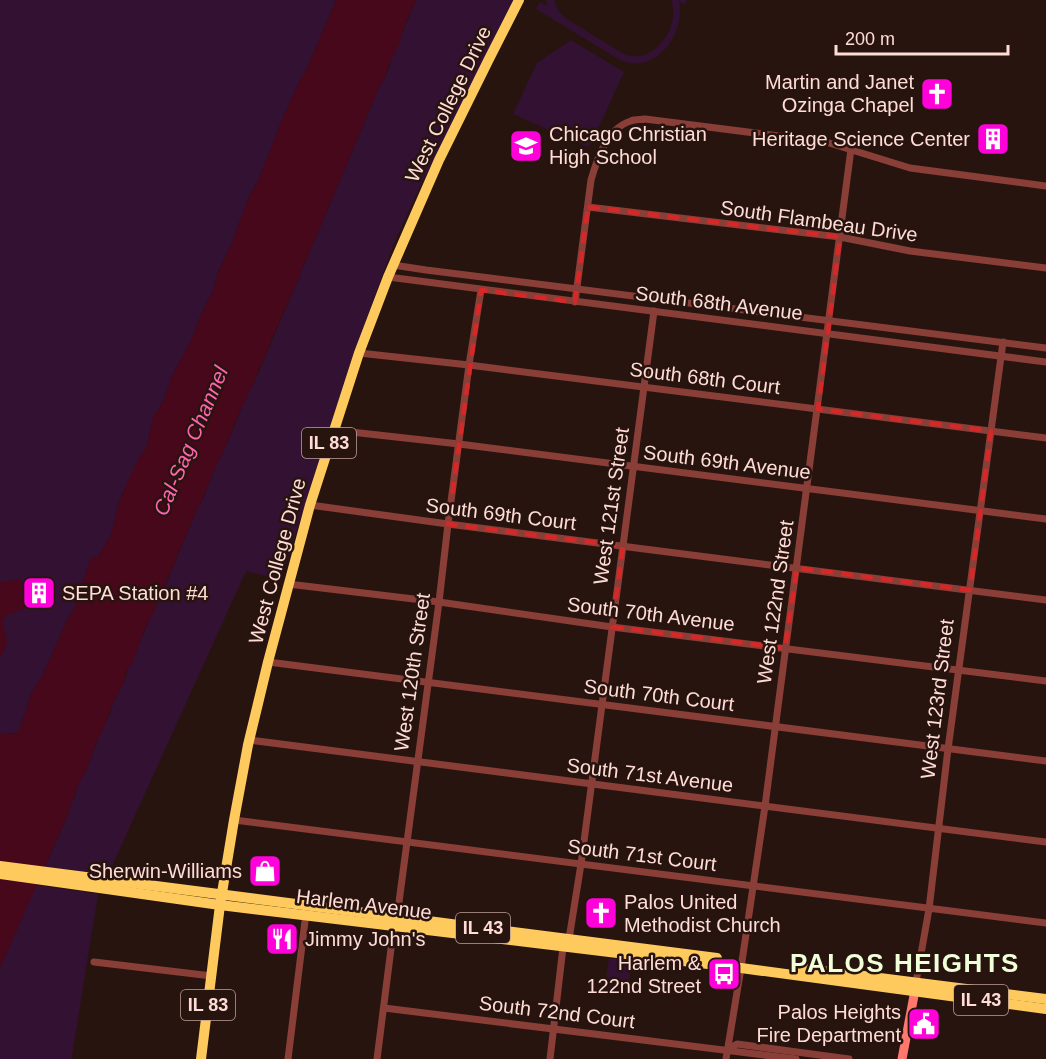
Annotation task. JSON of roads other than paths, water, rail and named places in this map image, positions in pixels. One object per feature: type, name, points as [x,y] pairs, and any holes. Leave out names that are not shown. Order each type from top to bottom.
[{"type":"main road","name":"West College Drive","points":[[201,1059],[221,899],[249,740],[310,505],[359,353],[388,277],[439,160],[519,0]]},
{"type":"main road","name":"Harlem Avenue","points":[[0,866],[58,878]]},
{"type":"main road","name":"Harlem Avenue","points":[[0,874],[58,878],[742,965],[1046,999]]},
{"type":"main road","name":"Harlem Avenue","points":[[916,986],[1046,1009]]},
{"type":"street","points":[[575,302],[591,180],[596,164],[610,137],[621,126],[632,120],[645,119],[826,142],[910,168],[1046,186]]},
{"type":"street","name":"West 122nd Street","points":[[726,1059],[742,965],[776,727],[851,149]]},
{"type":"street","name":"South Flambeau Drive","points":[[588,207],[840,237],[910,251],[1046,268]]},
{"type":"street","points":[[393,265],[1046,348]]},
{"type":"street","name":"South 68th Avenue","points":[[388,277],[1046,362]]},
{"type":"street","name":"West 120th Street","points":[[377,1059],[469,365],[481,290]]},
{"type":"street","name":"West 121st Street","points":[[550,1059],[566,943],[581,864],[654,311]]},
{"type":"street","name":"West 123rd Street","points":[[902,1059],[929,909],[948,749],[1003,342]]},
{"type":"street","name":"South 68th Court","points":[[359,353],[1046,438]]},
{"type":"street","name":"South 69th Avenue","points":[[333,430],[1046,519]]},
{"type":"street","name":"South 69th Court","points":[[310,505],[1046,600]]},
{"type":"street","name":"South 70th Avenue","points":[[288,584],[1046,681]]},
{"type":"street","name":"South 70th Court","points":[[268,662],[1046,761]]},
{"type":"street","name":"South 71st Avenue","points":[[249,740],[1046,842]]},
{"type":"street","name":"South 71st Court","points":[[234,820],[1046,924]]},
{"type":"street","points":[[288,1059],[306,910]]},
{"type":"street","points":[[94,962],[212,976]]},
{"type":"street","name":"South 72nd Court","points":[[384,1008],[796,1059]]},
{"type":"street","name":"South 72nd Court","points":[[727,1050],[737,1044],[849,1059]]},
{"type":"water","name":"Cal-Sag Channel","points":[[336,0],[416,0],[263,362],[198,507],[132,664],[127,669],[124,682],[77,787],[68,814],[0,968],[0,734],[16,733],[20,729],[31,694],[73,611],[91,558],[98,556],[110,537],[126,484],[147,446],[153,417],[164,400],[172,376],[213,291],[249,197]]},
{"type":"water","points":[[20,578],[24,591],[22,592],[29,607],[3,619],[7,641],[0,657],[0,581]]},
{"type":"place","name":"Martin and Janet Ozinga Chapel","points":[[937,94]]},
{"type":"place","name":"Heritage Science Center","points":[[993,139]]},
{"type":"place","name":"Chicago Christian High School","points":[[526,146]]},
{"type":"place","name":"SEPA Station #4","points":[[39,593]]},
{"type":"place","name":"Sherwin-Williams","points":[[265,871]]},
{"type":"place","name":"Palos United Methodist Church","points":[[601,913]]},
{"type":"place","name":"Jimmy John's","points":[[282,939]]},
{"type":"place","name":"Harlem & 122nd Street","points":[[724,974]]},
{"type":"place","name":"Palos Heights Fire Department","points":[[924,1024]]},
{"type":"district","name":"PALOS HEIGHTS","points":[[905,963]]}]
